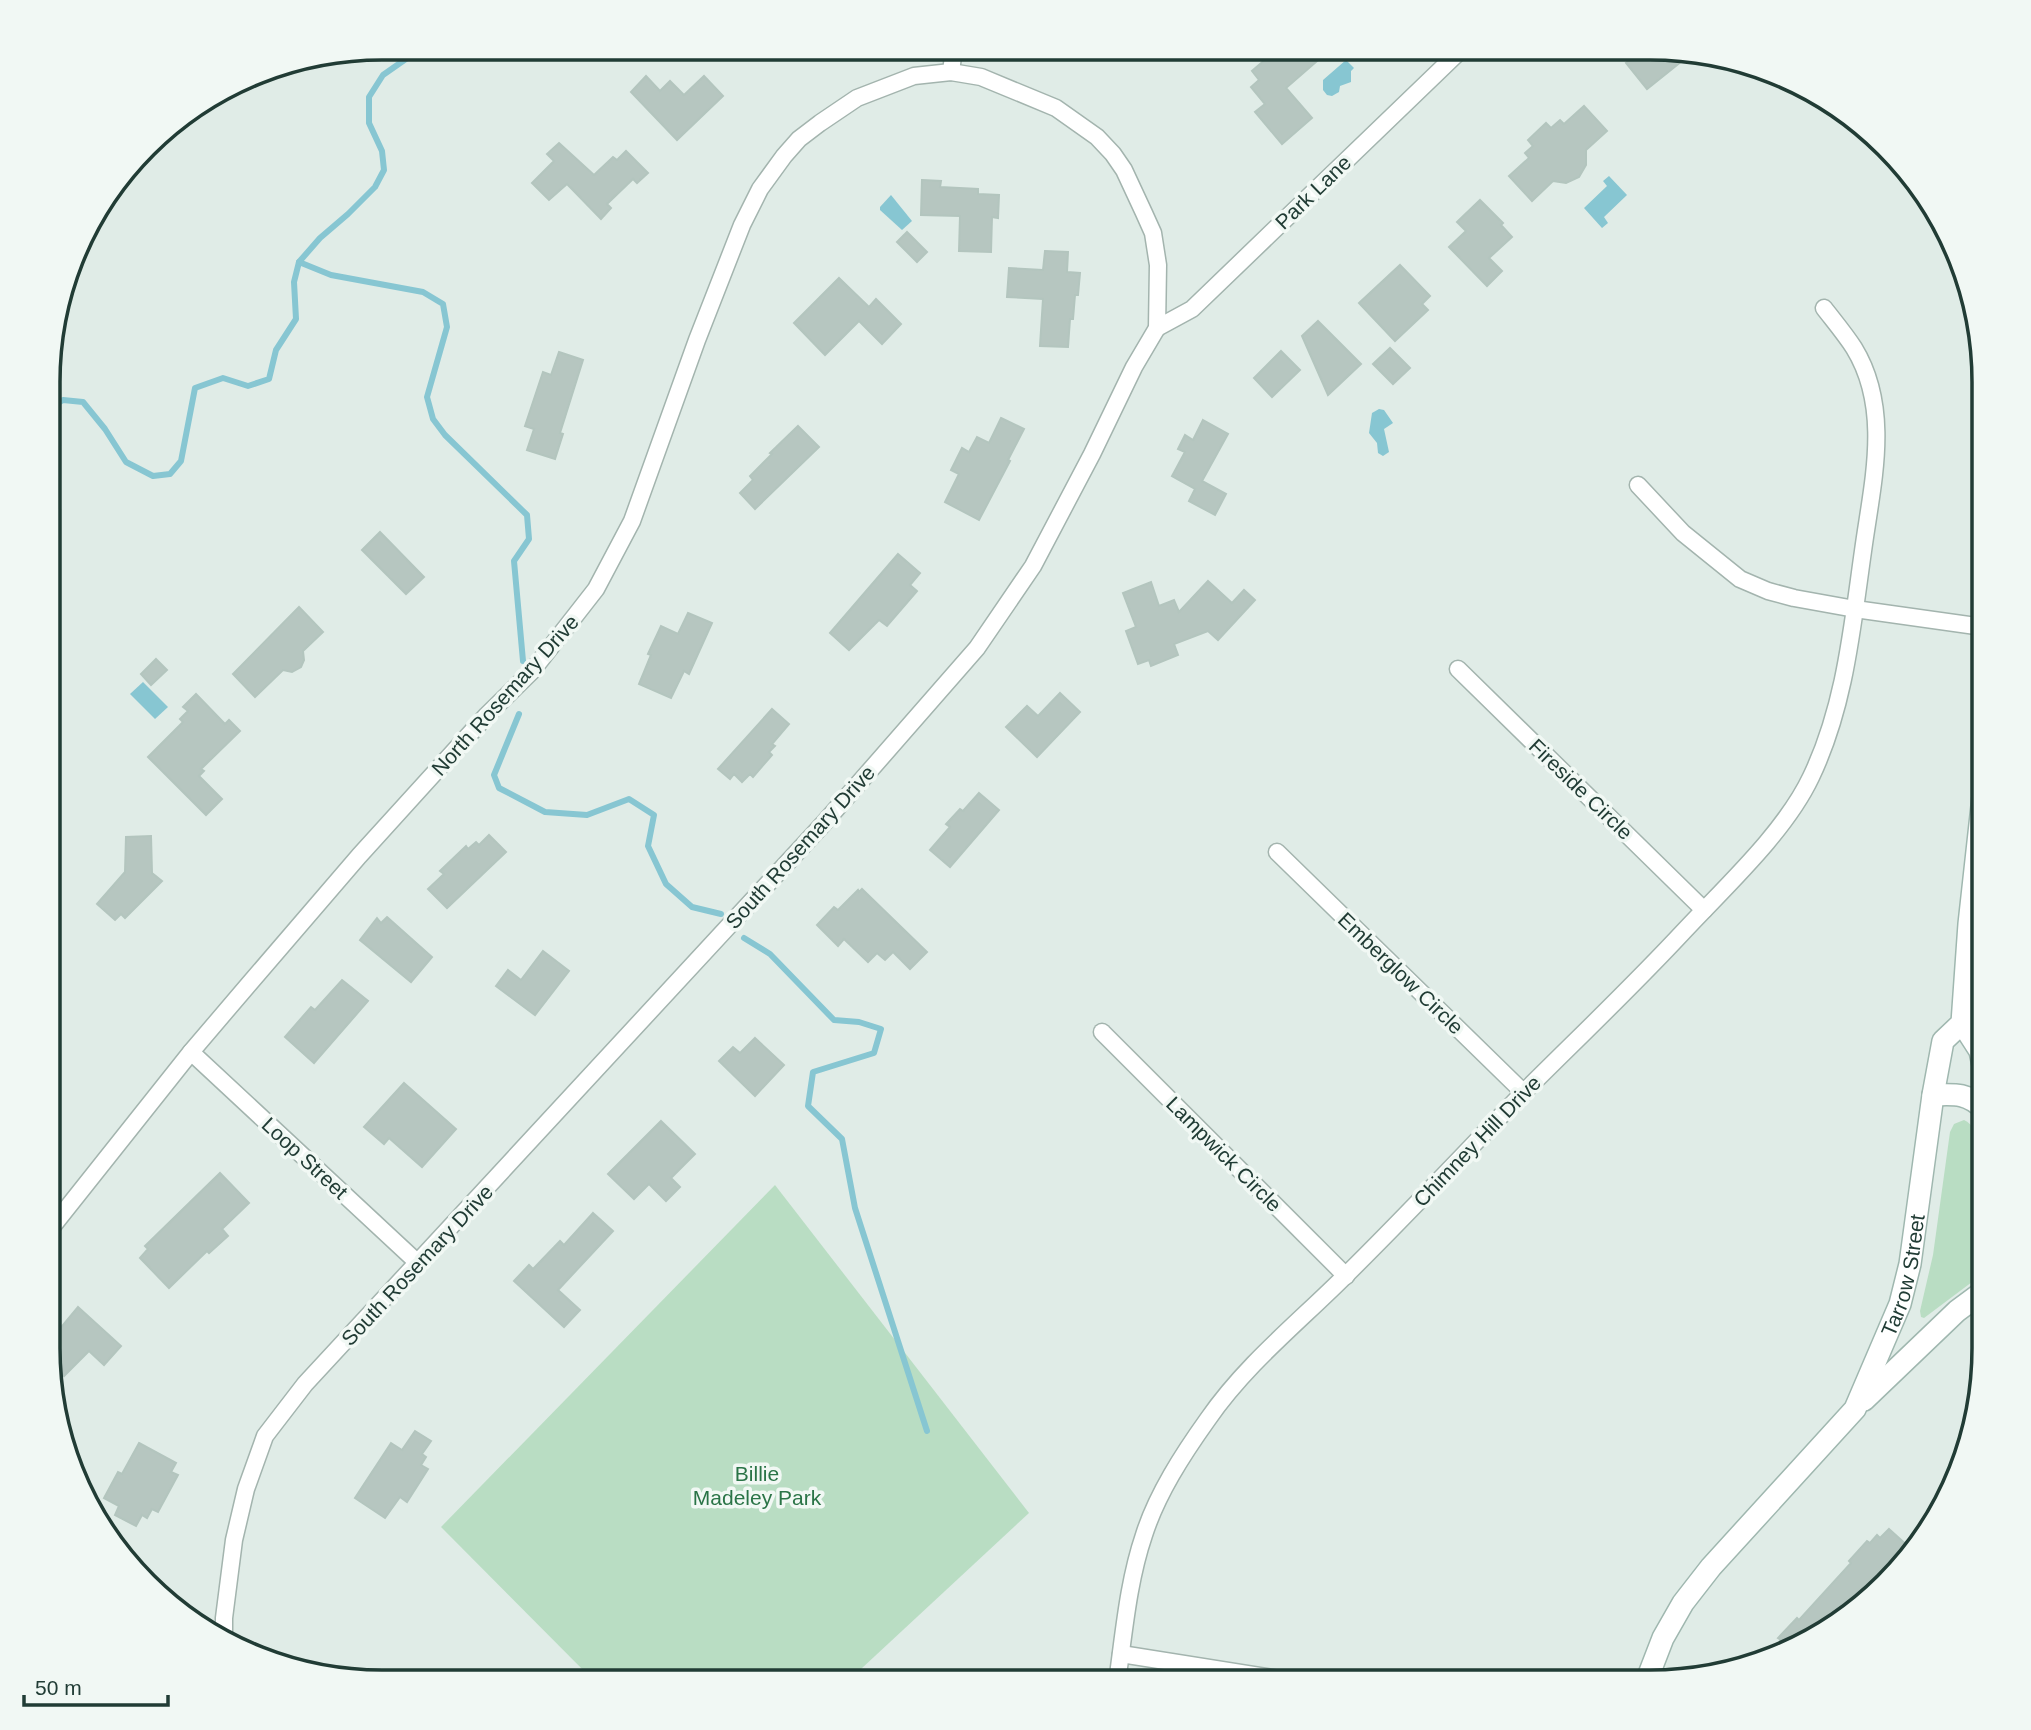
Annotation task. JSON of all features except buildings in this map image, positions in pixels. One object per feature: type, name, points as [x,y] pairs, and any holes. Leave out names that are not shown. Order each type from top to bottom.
[{"type":"main road","points":[[1972,897],[1962,1023],[1972,1039]]},
{"type":"main road","name":"Tarrow Street","points":[[1651,1670],[1663,1638],[1683,1603],[1711,1567],[1855,1409],[1900,1304],[1910,1264],[1943,1041],[1962,1023]]},
{"type":"main road","points":[[1933,1095],[1953,1094],[1972,1099]]},
{"type":"main road","points":[[1855,1409],[1957,1311],[1972,1300]]},
{"type":"street","points":[[951,72],[952,60]]},
{"type":"street","name":"Park Lane","points":[[1157,328],[1192,309],[1451,60]]},
{"type":"street","name":"South Rosemary Drive","points":[[224,1629],[233,1540],[246,1489],[265,1436],[305,1384],[419,1264],[824,823],[977,648],[1033,566],[1134,367],[1157,328],[1158,265],[1153,233],[1124,170],[1113,154],[1097,137],[1056,108],[1002,85],[951,72]]},
{"type":"street","name":"North Rosemary Drive","points":[[60,1217],[191,1052],[359,856],[487,715],[532,671],[596,589],[632,521],[696,340],[737,238],[770,173],[799,139],[856,98],[914,76],[951,72]]},
{"type":"street","name":"Chimney Hill Drive","points":[[1118,1670],[1131,1587],[1144,1533],[1174,1470],[1210,1415],[1260,1356],[1346,1276],[1704,910],[1786,819],[1811,778],[1832,725],[1846,670],[1876,458],[1877,422],[1870,385],[1863,366],[1855,349],[1824,308]]},
{"type":"street","points":[[1638,485],[1683,533],[1740,579],[1768,591],[1855,609],[1972,625]]},
{"type":"street","name":"Fireside Circle","points":[[1458,668],[1704,910]]},
{"type":"street","name":"Emberglow Circle","points":[[1278,852],[1524,1093]]},
{"type":"street","name":"Lampwick Circle","points":[[1101,1032],[1346,1276]]},
{"type":"street","name":"Loop Street","points":[[191,1052],[419,1264]]},
{"type":"street","points":[[1121,1654],[1222,1670]]},
{"type":"green space","points":[[1964,1120],[1972,1127],[1972,1282],[1924,1318],[1921,1317],[1920,1311],[1933,1255],[1950,1132],[1954,1124]]},
{"type":"green space","name":"Billie Madeley Park","points":[[775,1185],[1029,1513],[860,1670],[583,1670],[441,1527]]},
{"type":"water","points":[[1346,60],[1354,68],[1351,71],[1351,82],[1340,86],[1339,92],[1332,96],[1327,95],[1323,90],[1323,80]]},
{"type":"water","points":[[1609,176],[1627,195],[1604,217],[1608,223],[1602,228],[1584,208],[1607,186],[1603,181]]},
{"type":"water","points":[[891,195],[912,221],[902,230],[880,210]]},
{"type":"water","points":[[1379,409],[1384,410],[1393,423],[1384,429],[1389,452],[1383,456],[1378,453],[1377,443],[1369,433],[1372,413]]},
{"type":"water","points":[[143,682],[168,707],[155,719],[130,694]]},
{"type":"waterway","points":[[60,402],[83,402],[105,429],[126,462],[153,476],[170,474],[181,461],[195,388],[223,378],[248,386],[269,379],[276,350],[296,319],[294,282],[299,262],[320,238],[375,187],[384,170],[382,151],[369,123],[369,97],[383,75],[404,60]]},
{"type":"waterway","points":[[299,262],[331,275],[423,292],[443,304],[447,327],[427,397],[433,419],[445,435],[527,515],[529,539],[514,561],[523,661]]},
{"type":"waterway","points":[[519,714],[494,775],[499,788],[545,812],[587,815],[629,799],[654,815],[648,846],[666,884],[692,907],[721,914]]},
{"type":"waterway","points":[[744,938],[770,954],[834,1020],[859,1022],[881,1029],[874,1053],[813,1072],[808,1106],[842,1139],[855,1208],[927,1431]]}]
